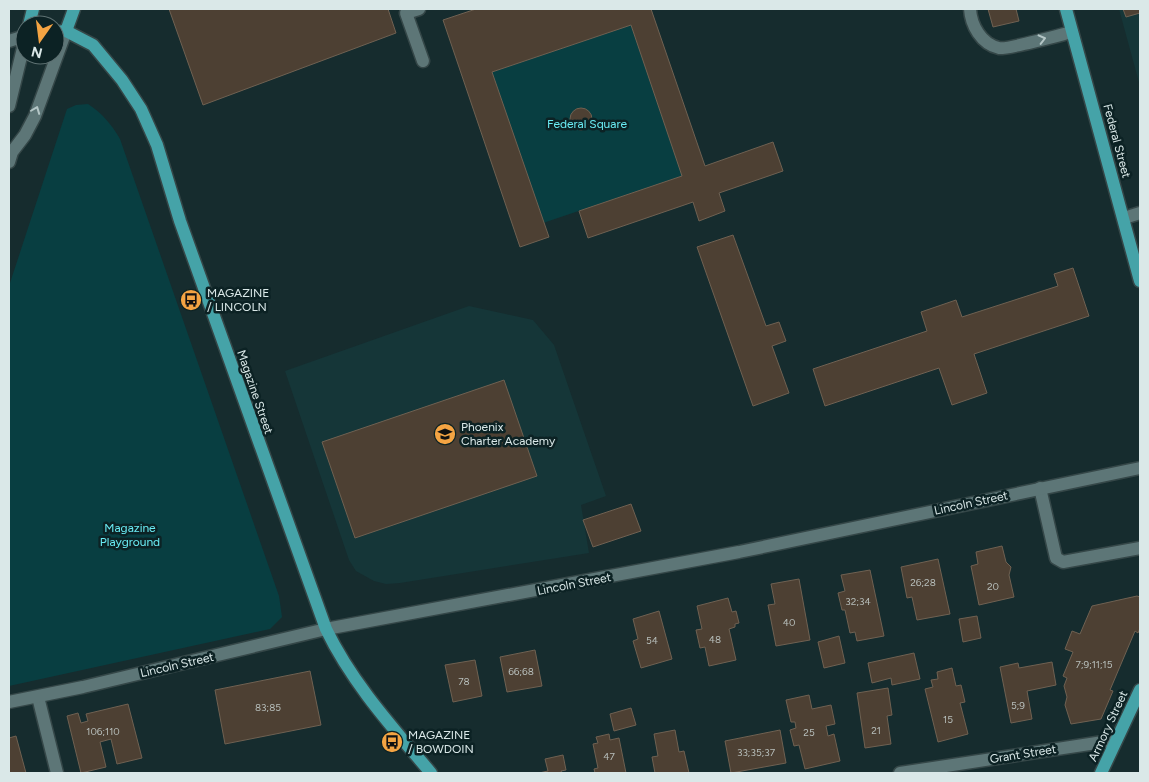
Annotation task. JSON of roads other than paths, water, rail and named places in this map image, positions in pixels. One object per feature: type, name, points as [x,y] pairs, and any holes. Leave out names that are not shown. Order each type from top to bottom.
[{"type":"main road","points":[[65,25],[74,9]]},
{"type":"main road","name":"Federal Street","points":[[1066,9],[1140,281]]},
{"type":"main road","name":"Magazine Street","points":[[65,34],[93,46],[111,65],[141,110],[157,145],[180,221],[326,629],[336,650],[356,680],[431,773]]},
{"type":"main road","name":"Armory Street","points":[[1101,773],[1140,690]]},
{"type":"street","points":[[419,9],[406,13],[423,61]]},
{"type":"street","points":[[970,9],[974,26],[980,36],[999,48],[1072,32]]},
{"type":"street","points":[[9,106],[19,65]]},
{"type":"street","points":[[10,157],[30,126],[50,65]]},
{"type":"street","points":[[9,139],[10,157]]},
{"type":"street","points":[[1124,218],[1140,213]]},
{"type":"street","name":"Lincoln Street","points":[[9,702],[38,697],[326,629],[720,556],[1140,468]]},
{"type":"street","points":[[1040,488],[1056,558],[1064,562],[1140,548]]},
{"type":"street","points":[[38,697],[57,773]]},
{"type":"street","name":"Grant Street","points":[[900,773],[1116,740]]},
{"type":"place","name":"MAGAZINE / LINCOLN","points":[[191,300]]},
{"type":"place","name":"Phoenix Charter Academy","points":[[445,434]]},
{"type":"place","name":"MAGAZINE / BOWDOIN","points":[[392,742]]},
{"type":"park label","name":"Federal Square","points":[[587,124]]},
{"type":"park label","name":"Magazine Playground","points":[[130,535]]}]
